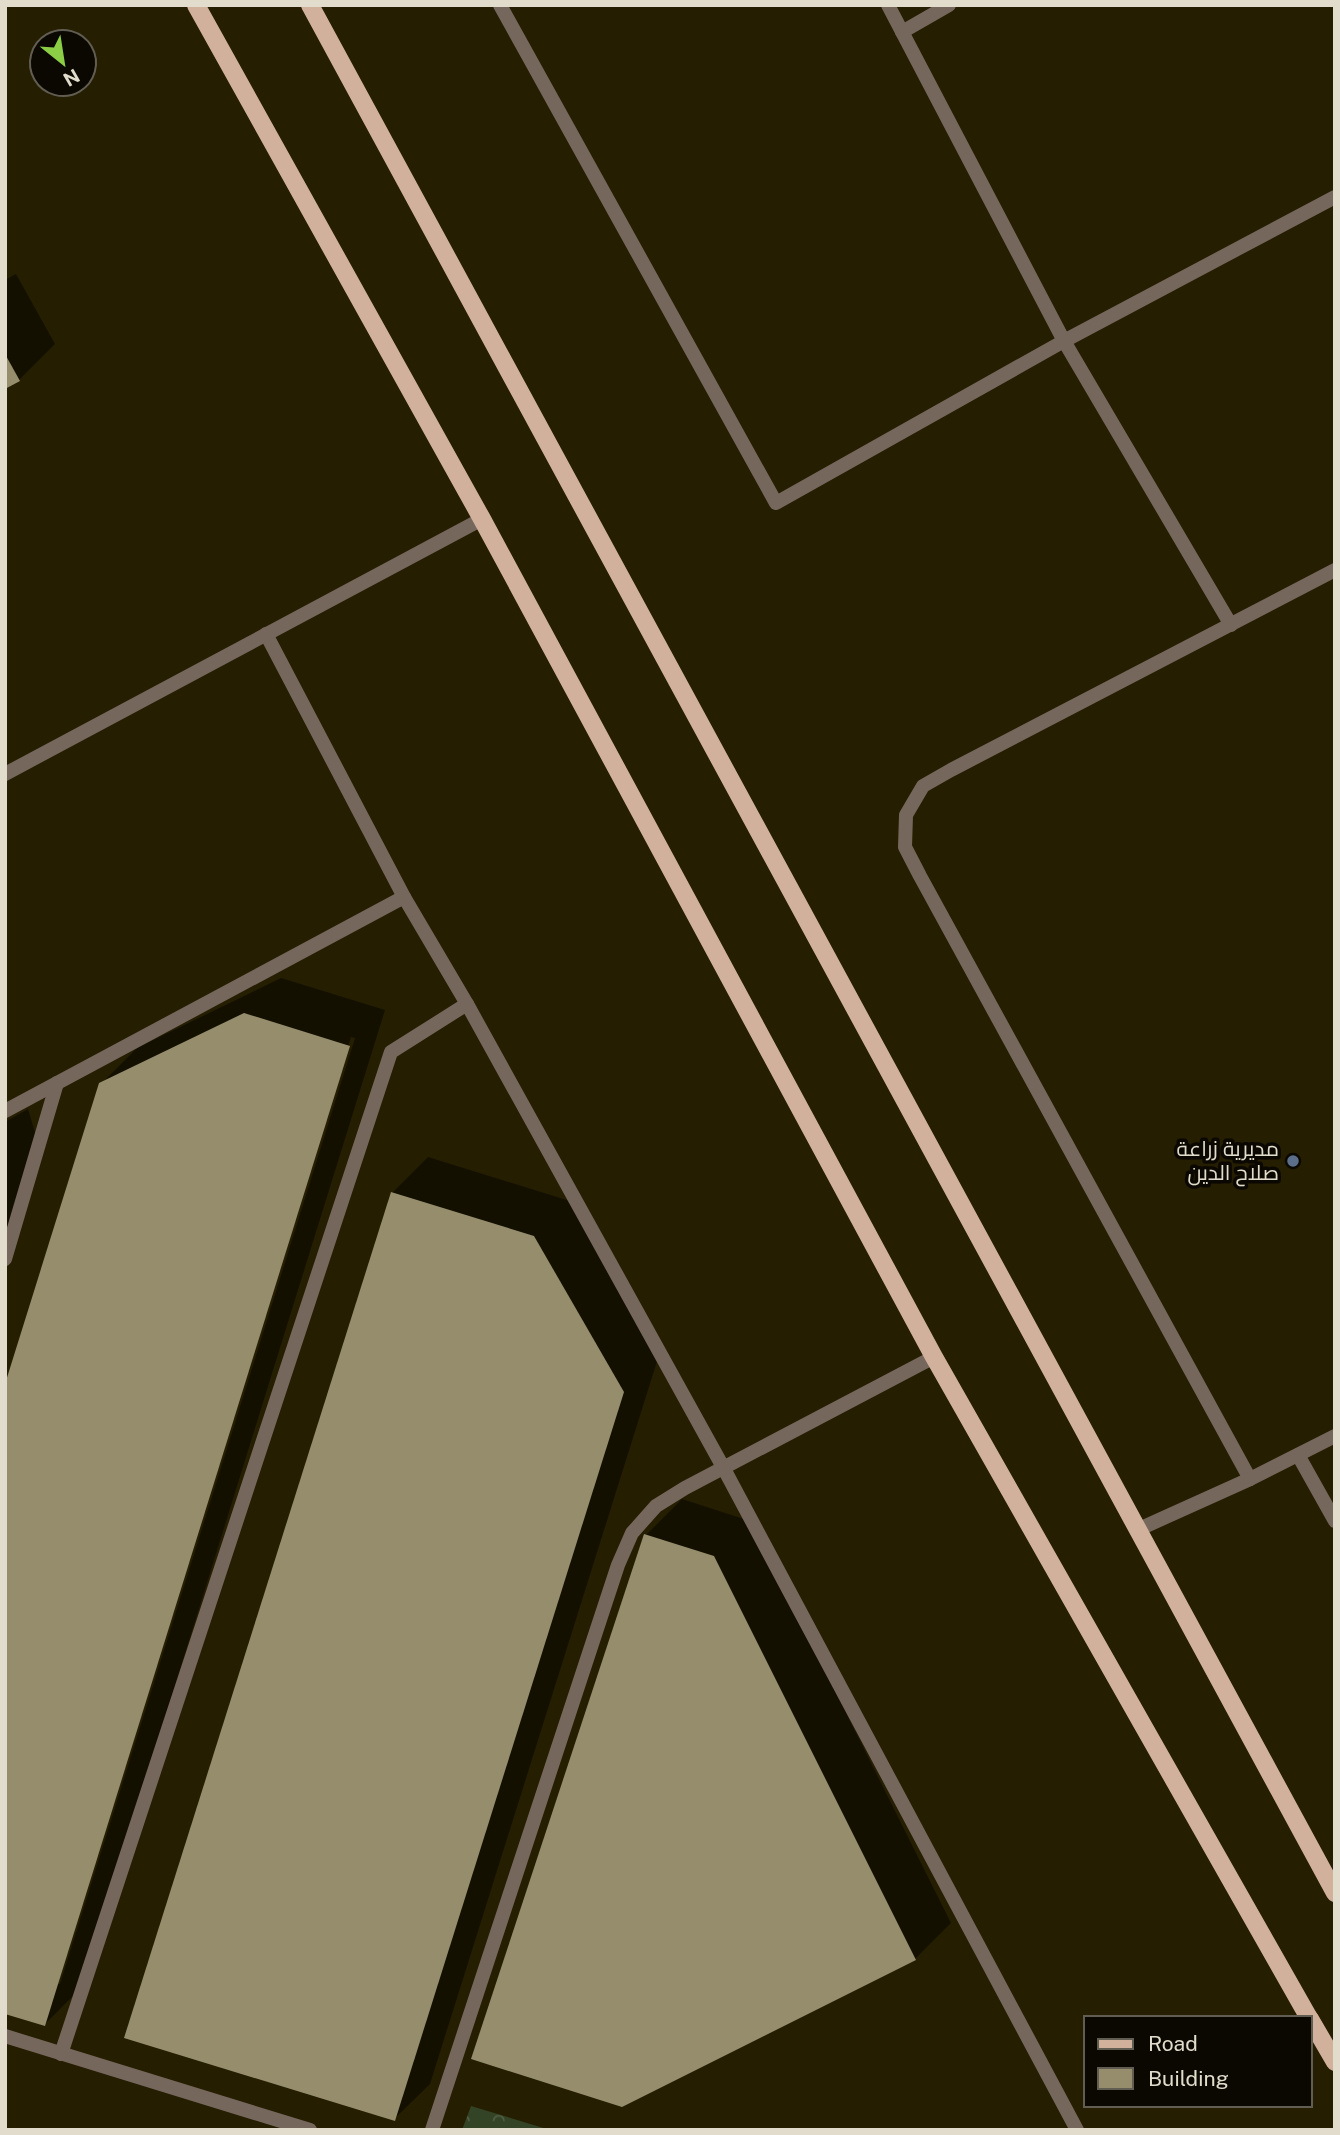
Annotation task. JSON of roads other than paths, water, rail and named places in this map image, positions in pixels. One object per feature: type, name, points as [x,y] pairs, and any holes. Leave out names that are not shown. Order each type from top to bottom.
[{"type":"main road","points":[[196,5],[482,519],[934,1357],[1309,2016]]},
{"type":"main road","points":[[310,5],[564,468],[1335,1893]]},
{"type":"main road","points":[[1312,2022],[1335,2062]]},
{"type":"street","points":[[500,5],[776,503],[1064,341],[1335,197]]},
{"type":"street","points":[[888,5],[1064,341],[1231,625]]},
{"type":"street","points":[[902,32],[949,5]]},
{"type":"street","points":[[5,774],[482,519]]},
{"type":"street","points":[[1250,1479],[905,847],[906,815],[923,786],[1335,570]]},
{"type":"street","points":[[266,634],[404,897],[467,1004],[723,1467],[1077,2130]]},
{"type":"street","points":[[5,1111],[404,897]]},
{"type":"street","points":[[61,2054],[391,1052],[467,1004]]},
{"type":"street","points":[[5,1259],[57,1083]]},
{"type":"street","points":[[432,2130],[618,1565],[632,1533],[656,1506],[723,1467],[934,1357]]},
{"type":"street","points":[[1137,1530],[1250,1479],[1335,1436]]},
{"type":"street","points":[[1298,1455],[1335,1521]]},
{"type":"street","points":[[5,2036],[310,2130]]},
{"type":"place","name":"مديرية زراعة صلاح الدين","points":[[1293,1161]]}]
